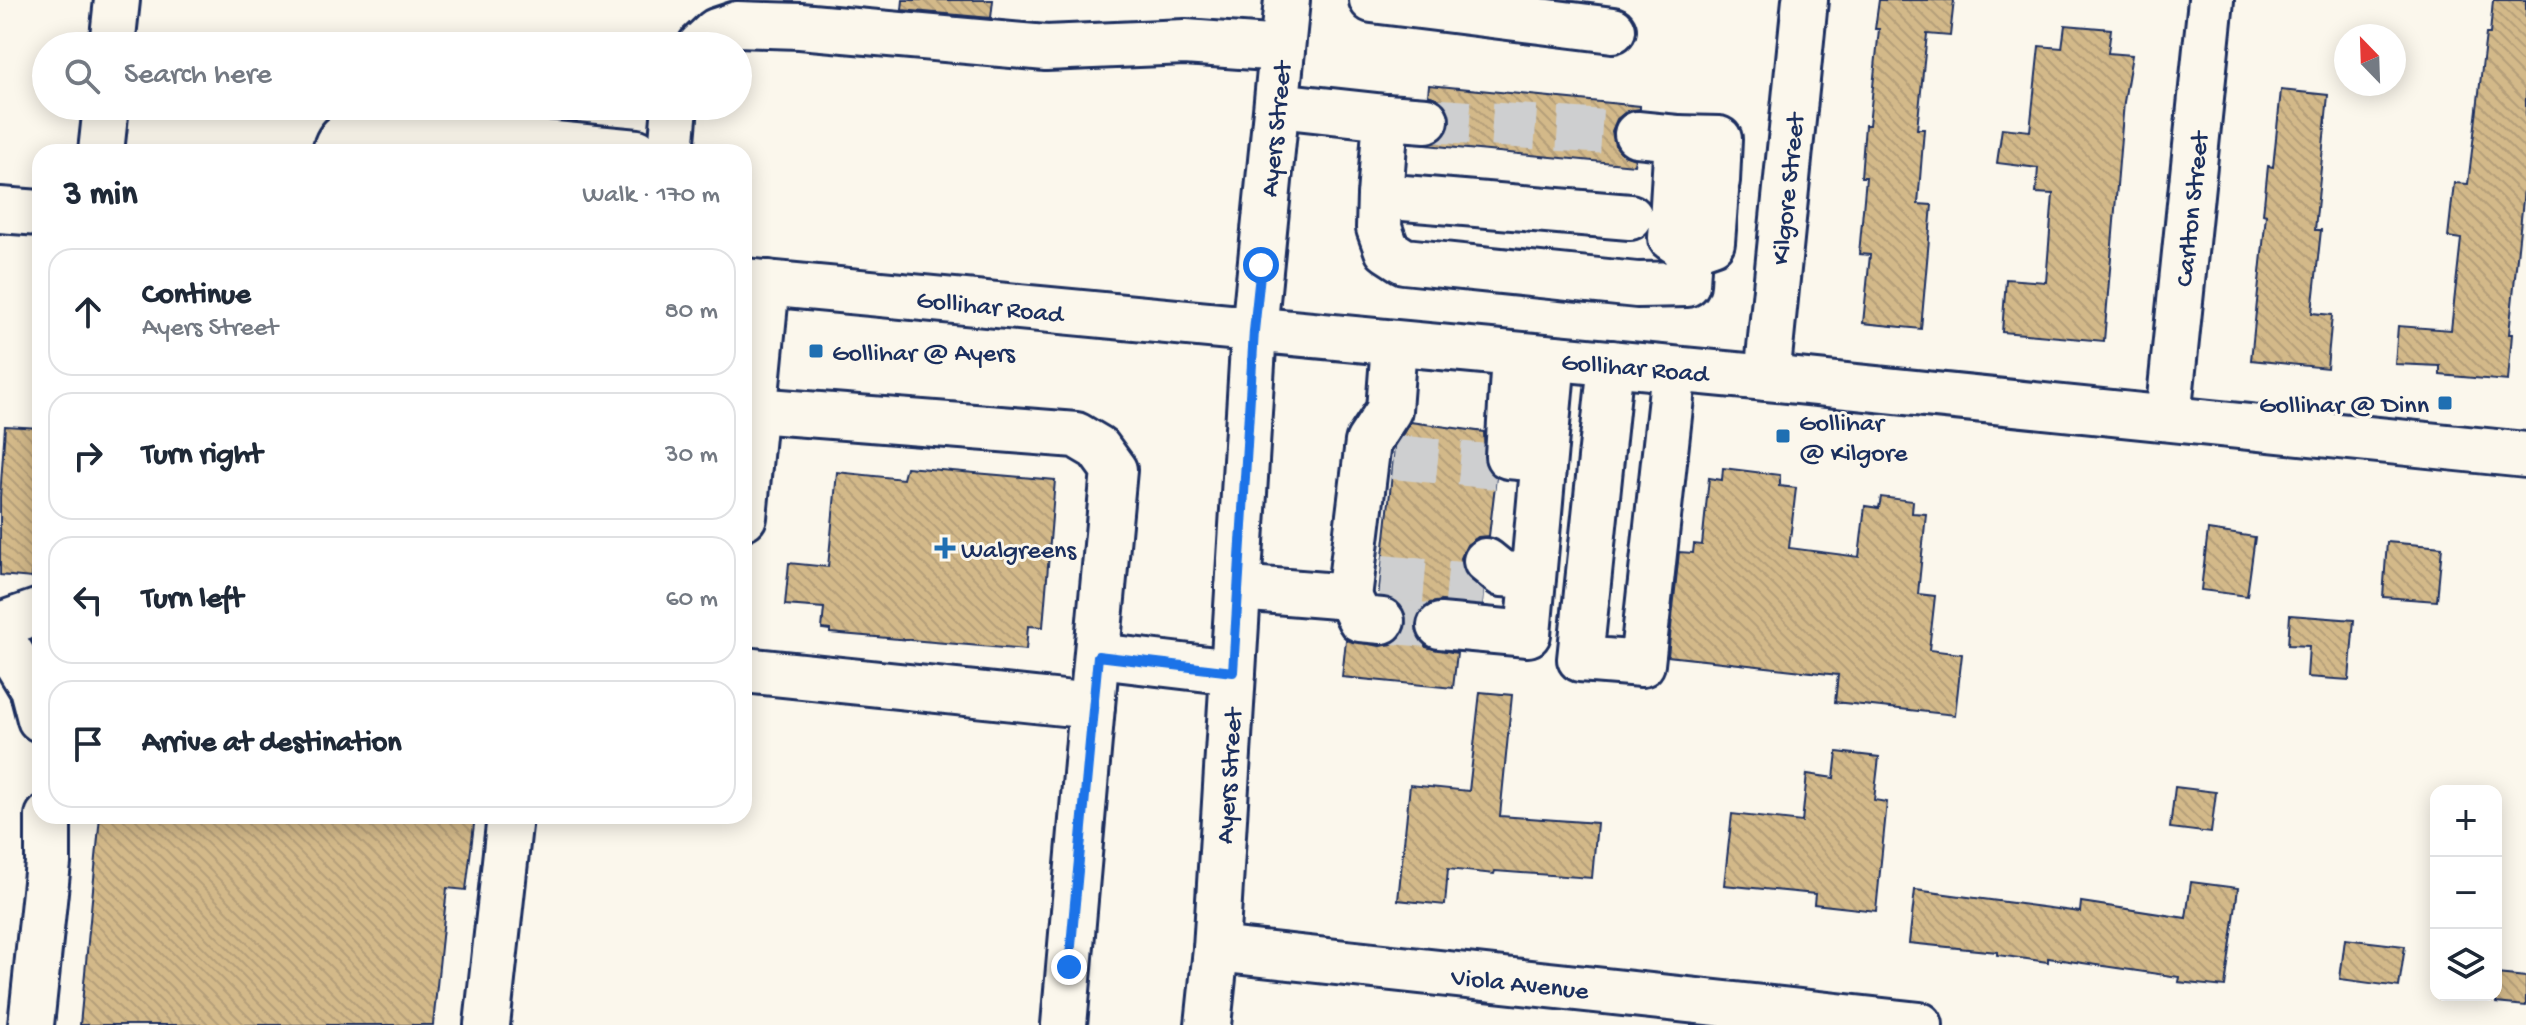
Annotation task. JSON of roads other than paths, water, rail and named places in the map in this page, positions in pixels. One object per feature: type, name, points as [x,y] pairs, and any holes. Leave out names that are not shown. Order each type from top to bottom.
[{"type":"main road","points":[[114,32],[117,0]]},
{"type":"main road","name":"Ayers Street","points":[[1208,1025],[1216,949],[1254,331],[1287,0]]},
{"type":"main road","name":"Kilgore Street","points":[[1767,378],[1805,0]]},
{"type":"main road","name":"Carlton Street","points":[[2168,418],[2211,0]]},
{"type":"main road","points":[[1384,1],[1613,30]]},
{"type":"main road","points":[[713,26],[800,26],[1046,48],[1185,42],[1282,49]]},
{"type":"main road","points":[[1277,105],[1406,118],[1380,196],[1379,228],[1387,250],[1404,261],[1637,285],[1687,284],[1689,250]]},
{"type":"main road","points":[[102,144],[104,120]]},
{"type":"main road","points":[[672,144],[674,120]]},
{"type":"main road","points":[[337,144],[349,130],[367,126],[554,144]]},
{"type":"main road","points":[[1691,164],[1712,242],[1689,250],[1671,238],[1691,164]]},
{"type":"main road","points":[[1380,196],[1630,217]]},
{"type":"main road","points":[[0,210],[32,212]]},
{"type":"main road","points":[[752,439],[756,282]]},
{"type":"main road","name":"Gollihar Road","points":[[756,282],[1767,378],[2526,455]]},
{"type":"main road","points":[[1238,588],[1369,579],[1394,344]]},
{"type":"main road","points":[[1440,626],[1528,634],[1502,574],[1512,456],[1533,356]]},
{"type":"main road","points":[[1611,363],[1580,659],[1642,664],[1674,370]]},
{"type":"main road","points":[[755,410],[1076,435],[1098,448],[1114,470],[1064,1025]]},
{"type":"main road","points":[[0,625],[32,614]]},
{"type":"main road","points":[[0,635],[32,688]]},
{"type":"main road","points":[[1098,656],[1233,672]]},
{"type":"main road","points":[[752,671],[1092,706]]},
{"type":"main road","points":[[31,1025],[48,863],[48,824]]},
{"type":"main road","points":[[487,1025],[509,824]]},
{"type":"main road","name":"Viola Avenue","points":[[1216,949],[1920,1025]]},
{"type":"tunnel","points":[[1426,120],[1637,134]]},
{"type":"tunnel","points":[[1394,457],[1497,467]]},
{"type":"tunnel","points":[[1381,577],[1484,586]]},
{"type":"tunnel","points":[[1382,621],[1440,626]]},
{"type":"place","name":"Gollihar @ Ayers","points":[[816,351]]},
{"type":"place","name":"Gollihar @ Dinn","points":[[2445,403]]},
{"type":"place","name":"Gollihar @ Kilgore","points":[[1783,436]]},
{"type":"place","name":"Walgreens","points":[[945,548]]}]
